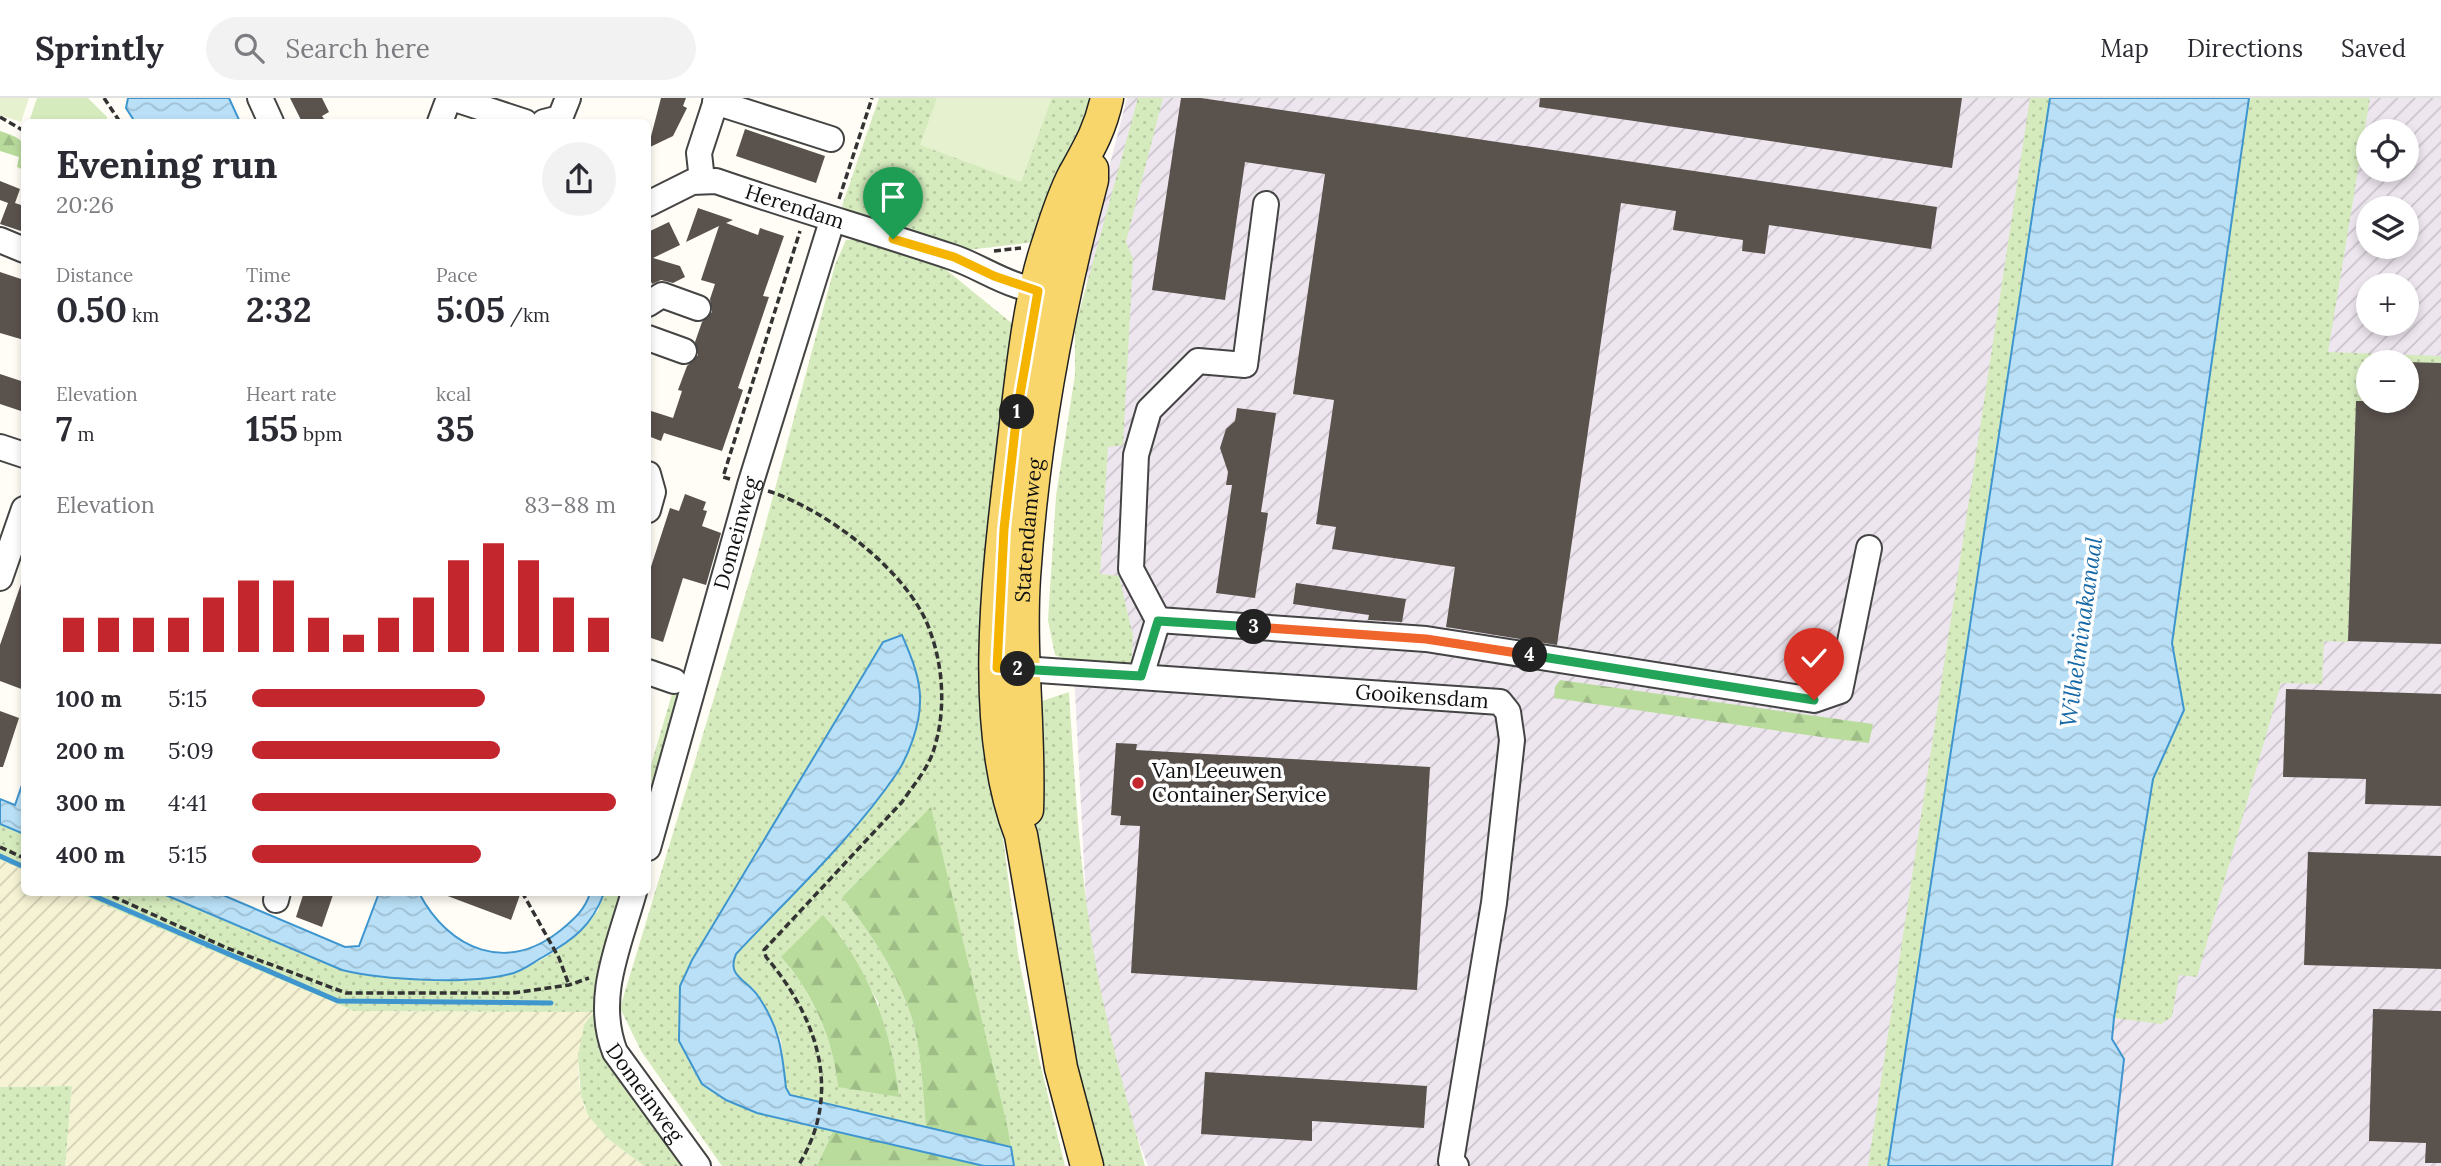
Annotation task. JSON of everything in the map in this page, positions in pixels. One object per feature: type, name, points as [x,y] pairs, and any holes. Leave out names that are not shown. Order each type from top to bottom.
[{"type":"main road","name":"Statendamweg","points":[[1087,1166],[1061,1068],[1021,835],[1027,808],[1009,668],[1004,529],[1022,377],[1048,283],[1047,247],[1073,176],[1092,147],[1107,98]]},
{"type":"street","points":[[260,98],[270,119]]},
{"type":"street","points":[[441,119],[451,98],[516,119]]},
{"type":"street","points":[[556,119],[560,118],[568,98]]},
{"type":"street","points":[[651,203],[702,180],[699,153],[716,100],[831,139]]},
{"type":"street","name":"Herendam","points":[[702,180],[982,268],[996,264],[1048,283]]},
{"type":"street","points":[[1141,676],[1158,621],[1131,569],[1136,455],[1149,410],[1198,360],[1245,365],[1266,204]]},
{"type":"street","name":"Domeinweg","points":[[651,837],[750,485],[832,221]]},
{"type":"street","points":[[0,240],[21,249]]},
{"type":"street","points":[[651,301],[662,295],[698,308]]},
{"type":"street","points":[[651,339],[684,351]]},
{"type":"street","points":[[0,447],[21,454]]},
{"type":"street","points":[[0,578],[21,518]]},
{"type":"street","points":[[1158,621],[1426,639],[1814,700],[1840,691],[1868,548]]},
{"type":"street","name":"Gooikensdam","points":[[1009,668],[1500,702],[1508,712],[1512,740],[1494,903],[1454,1163]]},
{"type":"street","points":[[651,673],[674,681]]},
{"type":"street","name":"Domeinweg","points":[[633,896],[608,980],[605,1008],[607,1032],[615,1052],[698,1166]]},
{"type":"path","points":[[104,98],[118,119]]},
{"type":"path","points":[[832,221],[872,98]]},
{"type":"path","points":[[0,117],[21,129]]},
{"type":"path","points":[[798,1166],[816,1129],[821,1099],[815,1042],[796,995],[765,957],[764,950],[902,802],[932,755],[941,722],[941,678],[930,629],[888,569],[849,533],[816,512],[780,495],[723,477],[806,212]]},
{"type":"path","points":[[0,847],[21,857]]},
{"type":"path","points":[[112,896],[227,948],[345,993],[513,993],[569,985],[559,958],[524,896]]},
{"type":"shaded area","points":[[1127,98],[2128,98],[1915,1166],[1148,1166],[1092,1016],[1073,654],[1088,249]]},
{"type":"shaded area","points":[[2234,98],[2441,98],[2441,1166],[2089,1166]]},
{"type":"shaded area","points":[[0,860],[21,869],[21,896],[83,896],[354,1011],[595,1012],[578,1056],[579,1084],[584,1107],[607,1138],[644,1166],[65,1166],[72,1086],[0,1087]]},
{"type":"green space","points":[[0,98],[29,98],[21,122],[0,115]]},
{"type":"green space","points":[[37,98],[88,98],[107,117],[107,119],[30,119]]},
{"type":"green space","points":[[879,98],[1094,98],[1042,241],[959,251],[852,215],[842,206]]},
{"type":"green space","points":[[937,98],[1052,98],[1021,182],[920,145]]},
{"type":"green space","points":[[1138,98],[1163,98],[1126,242],[1133,259],[1123,445],[1108,447],[1100,574],[1119,576],[1133,636],[1131,668],[1072,662],[1055,655],[1048,620],[1056,496],[1075,375],[1075,327]]},
{"type":"green space","points":[[2030,98],[2050,98],[1955,738],[1950,753],[1888,1166],[1868,1166]]},
{"type":"green space","points":[[2249,98],[2370,98],[2367,119],[2356,119],[2356,182],[2328,352],[2356,353],[2356,413],[2419,413],[2419,355],[2441,356],[2441,456],[2355,477],[2348,642],[2324,641],[2322,684],[2281,683],[2197,977],[2179,975],[2172,1017],[2161,1024],[2114,1018],[2153,779],[2184,710],[2172,643]]},
{"type":"green space","points":[[0,131],[20,140],[21,169],[17,167],[19,157],[0,151]]},
{"type":"green space","points":[[866,239],[939,264],[1019,329],[991,746],[1018,954],[1040,1063],[1065,1166],[1014,1166],[931,808],[842,897],[886,960],[910,1012],[919,1054],[926,1128],[790,1095],[786,1088],[781,1040],[754,989],[733,974],[731,965],[736,954],[867,812],[902,635],[883,642],[692,960],[680,986],[679,1041],[726,1100],[757,1113],[833,1131],[817,1166],[722,1166],[641,1051],[620,1008],[757,556],[835,265],[846,240]],"holes":[[[840,935],[879,1004],[838,1087],[820,1018],[803,986],[781,957]]]},
{"type":"green space","points":[[677,677],[691,681],[651,825],[651,765]]},
{"type":"green space","points":[[1560,680],[1873,724],[1869,743],[1828,738],[1554,698],[1555,687]]},
{"type":"green space","points":[[1069,692],[1079,835],[1094,952],[1113,1044],[1145,1166],[1094,1166],[1032,842],[1038,710],[1042,701]]},
{"type":"green space","points":[[931,807],[1011,1147],[926,1128],[919,1054],[910,1012],[886,960],[842,897]]},
{"type":"green space","points":[[0,824],[21,833],[21,869],[0,860]]},
{"type":"green space","points":[[83,896],[168,896],[342,970],[406,979],[477,977],[523,970],[558,950],[598,911],[603,896],[630,896],[595,1012],[690,1166],[644,1166],[607,1138],[588,1115],[581,1096],[578,1056],[584,1025],[594,1012],[354,1011]]},
{"type":"green space","points":[[823,915],[853,956],[875,1000],[890,1047],[899,1097],[838,1087],[820,1017],[803,986],[781,957]]},
{"type":"green space","points":[[72,1086],[65,1166],[0,1166],[0,1087]]},
{"type":"green space","points":[[833,1131],[984,1166],[817,1166]]},
{"type":"water","points":[[128,98],[229,98],[239,119],[133,119],[126,108]]},
{"type":"water","name":"Wilhelminakanaal","points":[[2050,98],[2249,98],[2172,643],[2184,710],[2153,779],[2114,1018],[2112,1039],[2124,1059],[2112,1166],[1888,1166]]},
{"type":"water","points":[[902,635],[915,668],[920,693],[920,711],[906,757],[860,821],[736,954],[734,968],[758,996],[771,1019],[779,1040],[786,1088],[790,1095],[1011,1147],[1014,1166],[984,1166],[757,1113],[726,1100],[702,1084],[679,1041],[680,986],[692,960],[883,642]]},
{"type":"water","points":[[21,788],[21,833],[0,824],[0,799],[15,805]]},
{"type":"water","points":[[168,896],[225,896],[345,947],[359,946],[378,896],[421,896],[446,929],[481,949],[500,953],[520,951],[541,943],[575,918],[589,896],[603,896],[594,915],[580,931],[564,944],[510,974],[472,979],[403,979],[342,970]]},
{"type":"building","points":[[290,98],[322,98],[329,112],[322,116],[324,119],[300,119]]},
{"type":"building","points":[[661,98],[686,98],[683,106],[687,108],[673,136],[651,147]]},
{"type":"building","points":[[1181,98],[1201,98],[1937,207],[1931,249],[1769,225],[1765,254],[1742,251],[1743,240],[1673,230],[1676,211],[1621,203],[1557,645],[1446,627],[1455,567],[1332,549],[1336,527],[1316,524],[1334,400],[1293,394],[1325,174],[1245,162],[1225,300],[1152,290]]},
{"type":"building","points":[[1540,98],[1962,98],[1952,168],[1539,107]]},
{"type":"building","points":[[745,129],[825,156],[816,183],[736,156]]},
{"type":"building","points":[[0,181],[20,189],[15,203],[21,205],[21,231],[0,224],[8,203],[0,200]]},
{"type":"building","points":[[698,208],[733,220],[726,223],[758,235],[760,228],[784,236],[763,296],[769,297],[738,388],[743,390],[722,451],[664,433],[661,441],[651,437],[651,411],[673,418],[682,391],[678,390],[687,366],[698,355],[695,342],[702,322],[712,312],[710,299],[715,284],[701,280],[719,226],[686,242]]},
{"type":"building","points":[[669,222],[680,245],[653,258],[680,266],[685,277],[673,283],[661,280],[652,284],[651,231]]},
{"type":"building","points":[[0,272],[21,279],[21,339],[0,333]]},
{"type":"building","points":[[2419,362],[2441,363],[2441,644],[2348,641],[2356,401],[2356,413],[2419,413]]},
{"type":"building","points":[[0,374],[21,381],[21,411],[0,404]]},
{"type":"building","points":[[1237,408],[1276,413],[1261,512],[1268,513],[1255,598],[1216,593],[1232,485],[1226,485],[1228,472],[1220,448],[1226,429],[1235,421]]},
{"type":"building","points":[[685,494],[706,502],[703,510],[707,511],[702,526],[721,533],[706,585],[683,578],[663,642],[651,638],[651,567],[670,508],[679,511]]},
{"type":"building","points":[[1296,583],[1406,599],[1402,622],[1368,620],[1369,615],[1293,604]]},
{"type":"building","points":[[21,584],[21,689],[0,681],[0,645]]},
{"type":"building","points":[[2286,689],[2441,694],[2441,806],[2365,804],[2366,779],[2283,777]]},
{"type":"building","points":[[0,711],[19,718],[3,767],[0,767]]},
{"type":"building","points":[[1116,743],[1137,744],[1136,750],[1430,767],[1417,990],[1131,973],[1140,826],[1120,825],[1121,816],[1111,815]]},
{"type":"building","points":[[2308,852],[2441,856],[2441,969],[2304,965]]},
{"type":"building","points":[[303,896],[333,896],[322,927],[296,917]]},
{"type":"building","points":[[448,896],[520,896],[511,920]]},
{"type":"building","points":[[2373,1009],[2441,1011],[2441,1163],[2425,1163],[2426,1143],[2369,1141]]},
{"type":"building","points":[[1205,1072],[1427,1086],[1424,1128],[1312,1121],[1312,1141],[1201,1134]]},
{"type":"waterway","points":[[0,856],[21,866]]},
{"type":"waterway","points":[[94,896],[338,1001],[551,1003]]},
{"type":"place","name":"Van Leeuwen Container Service","points":[[1138,783]]},
{"type":"route","points":[[893,239],[954,257],[994,276],[1038,291],[1022,377],[1004,529],[997,668],[1141,676],[1158,621],[1426,639],[1814,700]]}]
